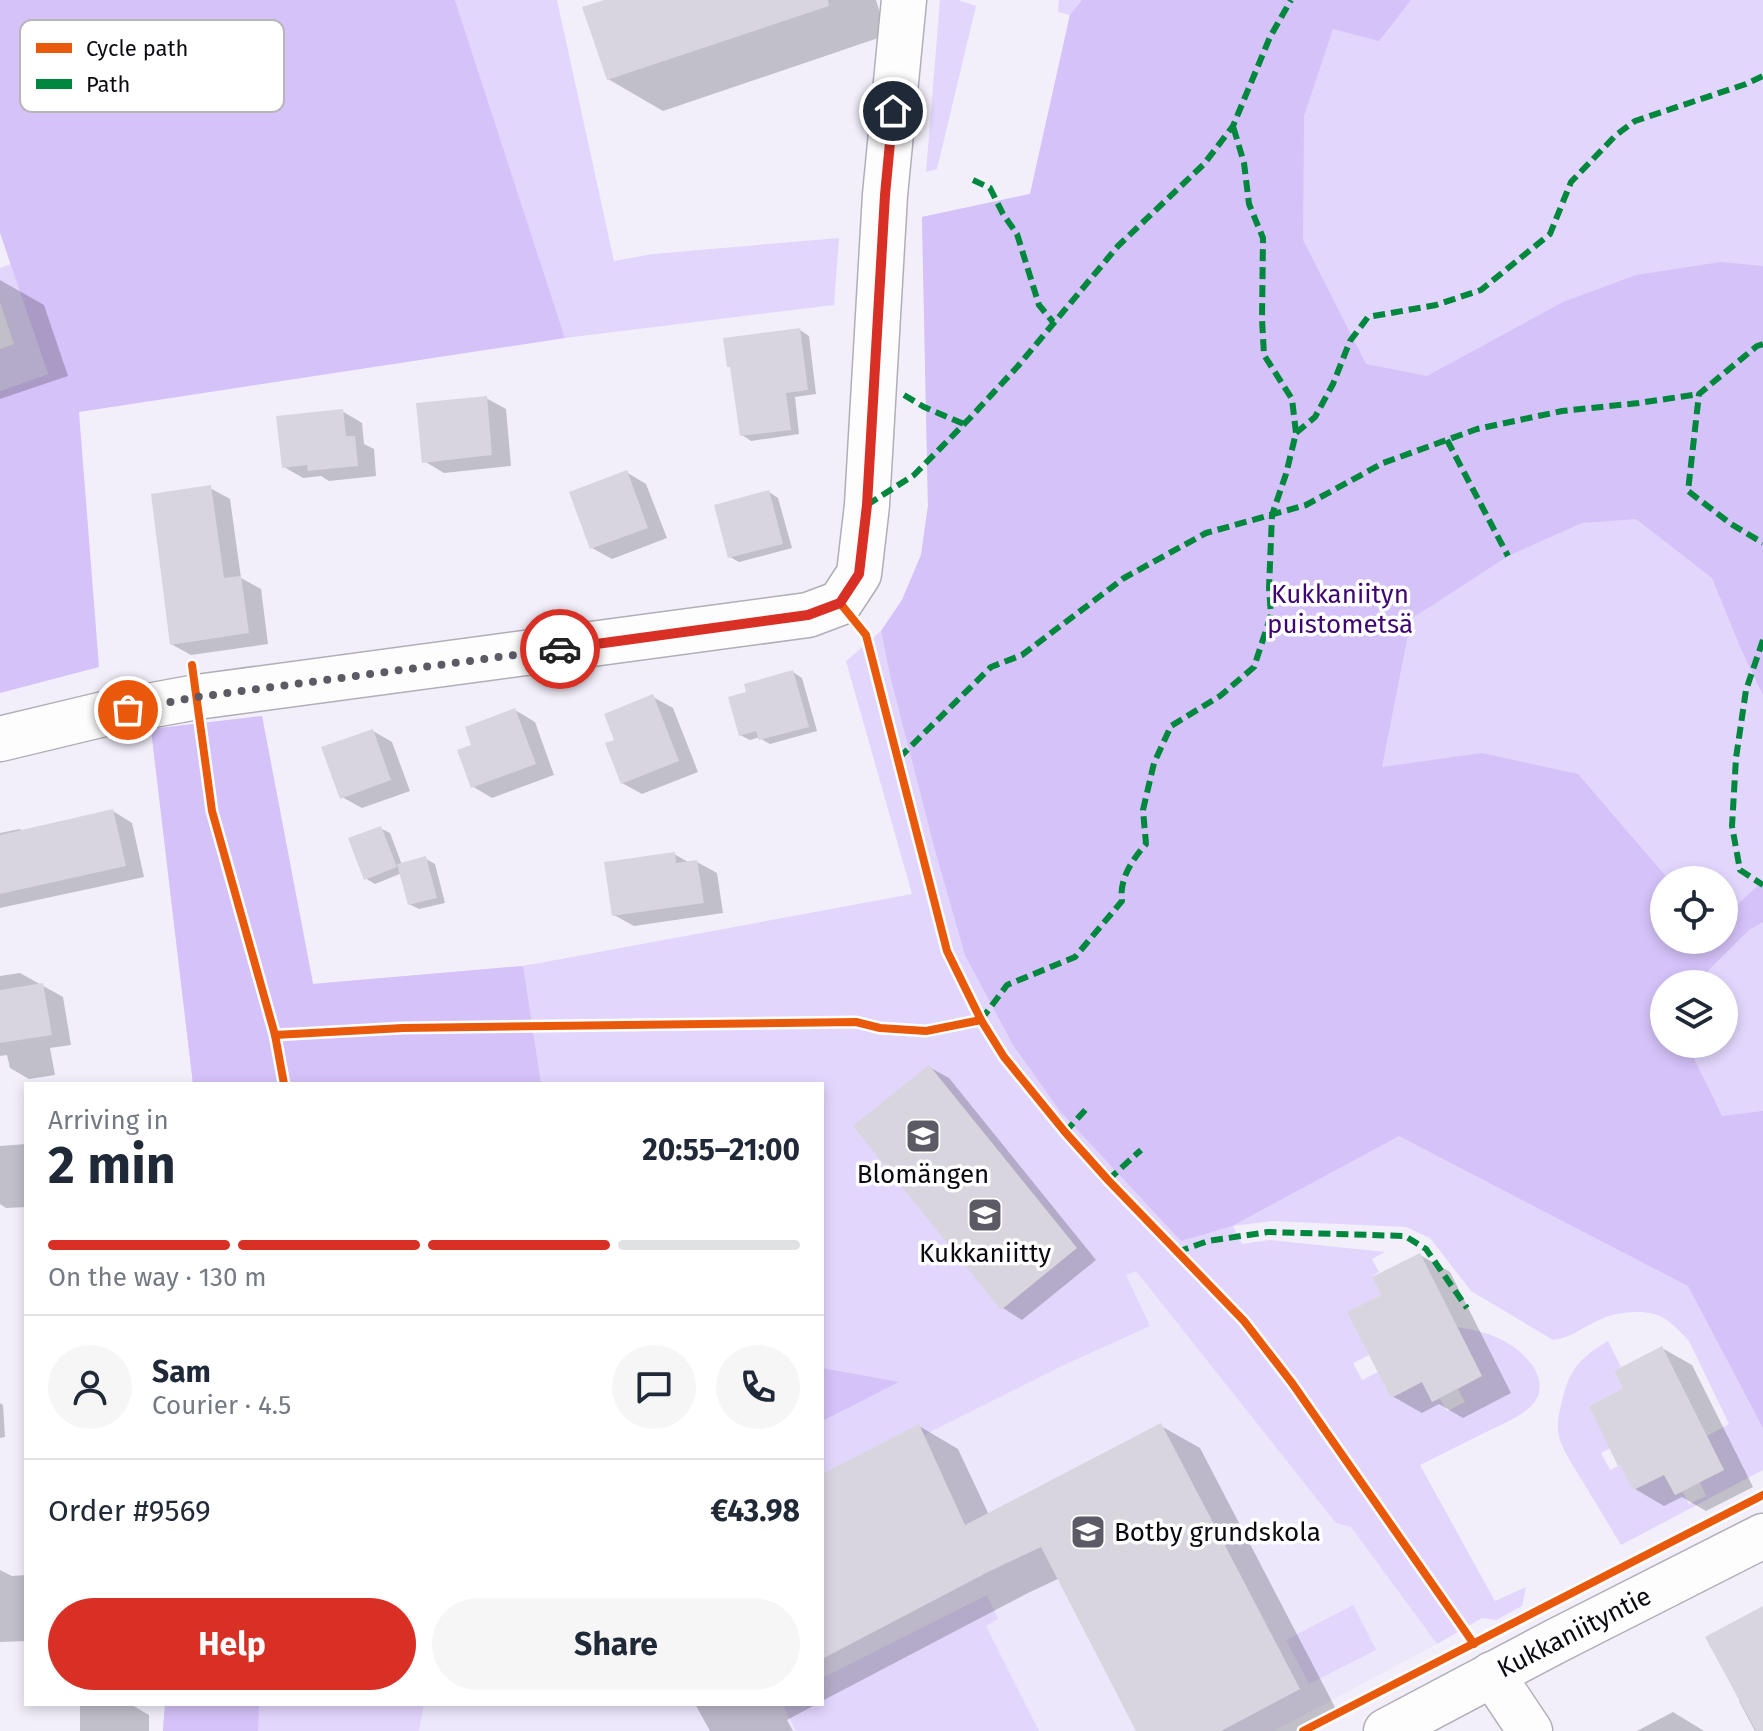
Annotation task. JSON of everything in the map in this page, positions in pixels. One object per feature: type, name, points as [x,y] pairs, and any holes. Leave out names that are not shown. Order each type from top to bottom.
[{"type":"street","points":[[0,739],[104,714],[197,697],[808,615],[840,603],[859,574],[867,505],[885,195],[904,0]]},
{"type":"street","name":"Kukkaniityntie","points":[[1386,1731],[1763,1536]]},
{"type":"street","points":[[1492,1674],[1530,1731]]},
{"type":"shaded area","name":"Botby grundskola","points":[[1156,1262],[1437,1644],[1274,1731],[419,1731],[424,1706],[824,1706],[824,1367]]},
{"type":"green space","points":[[0,0],[455,0],[565,338],[79,412],[99,667],[0,693],[0,391],[48,374],[0,233]]},
{"type":"green space","points":[[455,0],[557,0],[614,261],[653,254],[839,238],[834,305],[565,338]]},
{"type":"green space","points":[[940,0],[958,0],[976,6],[937,169],[926,172]]},
{"type":"green space","name":"Kukkaniityn puistometsä","points":[[1059,0],[1763,0],[1763,1470],[1621,1545],[1562,1445],[1558,1428],[1560,1410],[1572,1373],[1590,1353],[1608,1341],[1621,1367],[1614,1371],[1623,1388],[1589,1406],[1610,1448],[1601,1453],[1610,1470],[1620,1465],[1634,1490],[1664,1475],[1675,1495],[1683,1492],[1689,1504],[1706,1496],[1700,1482],[1724,1470],[1707,1436],[1729,1424],[1689,1341],[1672,1324],[1653,1314],[1621,1313],[1553,1340],[1471,1291],[1430,1238],[1406,1227],[1272,1221],[1233,1226],[1242,1244],[1269,1240],[1385,1252],[1372,1259],[1379,1272],[1372,1276],[1381,1295],[1348,1312],[1369,1355],[1353,1363],[1362,1380],[1378,1372],[1391,1398],[1422,1382],[1432,1402],[1440,1399],[1447,1411],[1465,1402],[1458,1389],[1482,1376],[1457,1327],[1505,1341],[1521,1353],[1535,1370],[1539,1393],[1528,1409],[1420,1465],[1495,1601],[1526,1587],[1522,1606],[1496,1620],[1482,1618],[1437,1644],[1351,1527],[1336,1523],[1136,1271],[1126,1275],[1150,1326],[924,1435],[918,1425],[824,1473],[824,1082],[193,1082],[151,729],[262,716],[313,984],[523,966],[912,894],[846,661],[881,631],[902,600],[921,555],[928,506],[922,217],[1030,194],[1070,15],[1058,12]]},
{"type":"green space","points":[[1082,0],[1411,0],[1379,41],[1333,29],[1304,116],[1303,240],[1366,364],[1427,376],[1563,302],[1636,275],[1721,262],[1763,266],[1763,695],[1712,578],[1636,519],[1582,523],[1508,556],[1411,619],[1382,767],[1482,753],[1578,774],[1657,866],[1650,866],[1650,954],[1725,954],[1709,970],[1650,970],[1650,1058],[1694,1058],[1722,1116],[1763,1111],[1763,1428],[1688,1286],[1399,1136],[1232,1226],[1181,1241],[1060,1111],[1013,1045],[965,955],[935,850],[881,631],[902,600],[921,555],[928,506],[922,217],[1030,194],[1070,15]]},
{"type":"green space","points":[[11,264],[48,374],[0,391],[0,349],[14,344],[0,302],[0,268]]},
{"type":"green space","points":[[262,716],[313,984],[523,966],[541,1082],[193,1082],[151,729]]},
{"type":"green space","points":[[1763,881],[1763,922],[1738,941],[1738,904]]},
{"type":"green space","points":[[824,1368],[899,1382],[824,1420]]},
{"type":"green space","points":[[987,1595],[998,1619],[986,1626],[1039,1731],[796,1731],[783,1706],[824,1706],[824,1677]]},
{"type":"green space","points":[[1353,1605],[1376,1650],[1309,1684],[1286,1640]]},
{"type":"green space","points":[[165,1706],[424,1706],[419,1731],[163,1731]]},
{"type":"green space","points":[[165,1706],[259,1706],[258,1731],[163,1731]]},
{"type":"building","points":[[604,0],[828,0],[829,6],[607,80],[582,7]]},
{"type":"building","points":[[800,328],[808,390],[786,393],[791,430],[740,436],[723,338]]},
{"type":"building","points":[[487,396],[492,455],[422,463],[416,403]]},
{"type":"building","points":[[343,409],[346,436],[355,436],[358,466],[308,471],[307,465],[282,468],[276,416]]},
{"type":"building","points":[[627,470],[648,528],[590,549],[569,492]]},
{"type":"building","points":[[211,485],[224,578],[241,576],[249,633],[170,645],[151,494]]},
{"type":"building","points":[[769,490],[783,544],[728,558],[714,505]]},
{"type":"building","points":[[793,670],[809,727],[759,740],[756,731],[739,736],[728,697],[746,692],[744,684]]},
{"type":"building","points":[[653,694],[679,761],[621,784],[605,743],[614,740],[604,714]]},
{"type":"building","points":[[515,708],[536,764],[471,788],[457,750],[471,745],[465,727]]},
{"type":"building","points":[[373,729],[391,780],[340,799],[321,747]]},
{"type":"building","points":[[113,809],[126,866],[0,894],[0,835]]},
{"type":"building","points":[[381,826],[397,867],[364,880],[348,838]]},
{"type":"building","points":[[675,852],[676,863],[697,860],[704,903],[612,916],[604,862]]},
{"type":"building","points":[[426,856],[437,898],[408,905],[397,864]]},
{"type":"building","points":[[43,983],[52,1035],[0,1043],[0,990]]},
{"type":"building","points":[[929,1065],[1077,1248],[1001,1310],[853,1126]]},
{"type":"building","points":[[1420,1253],[1482,1376],[1432,1402],[1422,1382],[1391,1398],[1347,1312],[1381,1295],[1372,1277]]},
{"type":"building","points":[[1662,1346],[1724,1470],[1675,1495],[1664,1475],[1633,1490],[1589,1406],[1623,1388],[1614,1371]]},
{"type":"building","points":[[1161,1423],[1300,1689],[1221,1731],[1136,1731],[1041,1547],[824,1658],[824,1473],[919,1424],[965,1525]]},
{"type":"building","points":[[1763,1606],[1763,1731],[1756,1731],[1705,1637]]},
{"type":"marked path","points":[[867,505],[914,475],[1018,366],[1118,246],[1204,164],[1233,126],[1270,37],[1291,0]]},
{"type":"marked path","points":[[1296,433],[1315,417],[1333,384],[1350,341],[1368,317],[1436,305],[1481,290],[1550,234],[1571,182],[1616,135],[1635,121],[1763,76]]},
{"type":"marked path","points":[[981,1020],[1007,985],[1075,957],[1122,901],[1128,870],[1146,844],[1143,810],[1154,763],[1171,726],[1220,696],[1254,667],[1271,615],[1272,515],[1296,433],[1292,399],[1264,355],[1263,238],[1249,204],[1244,163],[1233,126]]},
{"type":"marked path","points":[[973,180],[990,188],[1017,234],[1039,305],[1053,322]]},
{"type":"marked path","points":[[1763,344],[1699,394],[1688,491],[1731,524],[1763,543]]},
{"type":"marked path","points":[[899,758],[991,667],[1022,655],[1124,578],[1206,533],[1306,505],[1383,463],[1477,429],[1562,411],[1699,394]]},
{"type":"marked path","points":[[904,395],[964,424]]},
{"type":"marked path","points":[[1447,440],[1508,556]]},
{"type":"marked path","points":[[1763,640],[1746,690],[1736,758],[1732,826],[1740,870],[1763,885]]},
{"type":"marked path","points":[[1065,1132],[1089,1106]]},
{"type":"marked path","points":[[1108,1180],[1141,1150]]},
{"type":"marked path","points":[[1177,1252],[1208,1241],[1268,1232],[1405,1236],[1426,1249],[1467,1308]]},
{"type":"cycle path","points":[[840,603],[866,635],[947,951],[981,1020],[1004,1057],[1065,1132],[1244,1321],[1292,1383],[1474,1644]]},
{"type":"cycle path","points":[[192,665],[212,811],[275,1035],[284,1082]]},
{"type":"cycle path","points":[[275,1035],[403,1028],[856,1022],[880,1028],[926,1031],[981,1020]]},
{"type":"cycle path","points":[[1303,1731],[1763,1495]]},
{"type":"way so far","points":[[128,710],[197,697],[560,649]]},
{"type":"place","name":"Blomängen","points":[[923,1136]]},
{"type":"place","name":"Kukkaniitty","points":[[985,1215]]},
{"type":"place","name":"Botby grundskola","points":[[1088,1532]]},
{"type":"route","points":[[560,649],[808,615],[840,603],[859,574],[867,505],[885,195],[893,111]]}]
